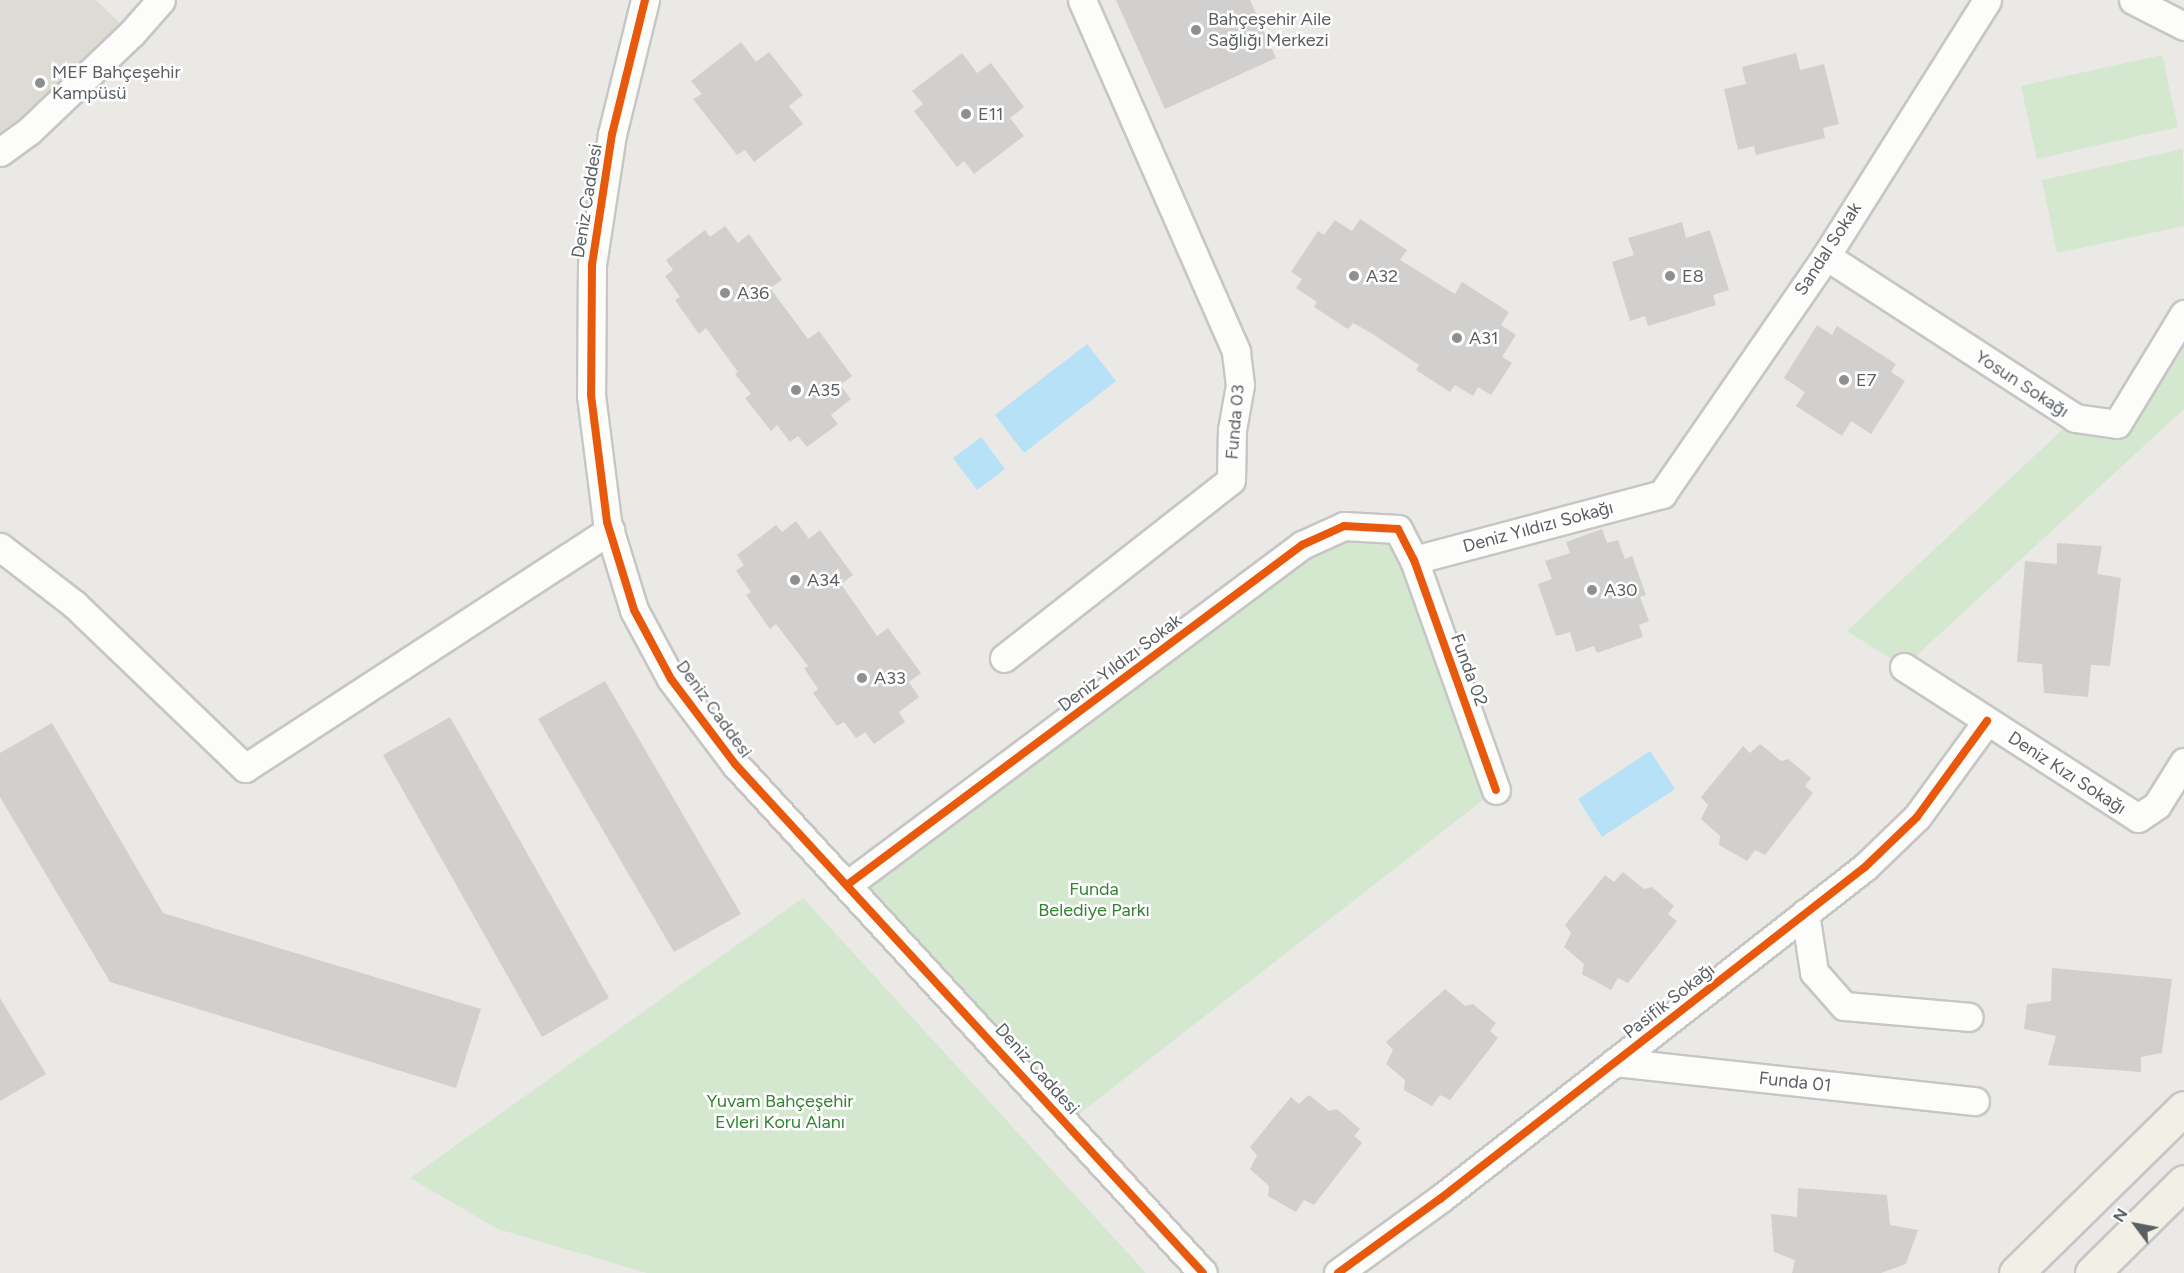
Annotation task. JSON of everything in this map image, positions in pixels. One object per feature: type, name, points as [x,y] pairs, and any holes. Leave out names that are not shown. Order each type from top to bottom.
[{"type":"main road","points":[[2016,1273],[2184,1108]]},
{"type":"main road","points":[[2092,1273],[2184,1182]]},
{"type":"street","points":[[0,152],[29,131],[131,34],[161,0]]},
{"type":"street","name":"Deniz Caddesi","points":[[645,0],[612,134],[592,264],[591,395],[610,530],[634,610],[671,680],[735,764],[1203,1273]]},
{"type":"street","name":"Funda 03","points":[[1004,658],[1231,480],[1232,430],[1240,385],[1236,351],[1082,0]]},
{"type":"street","name":"Sandal Sokak","points":[[1662,494],[1826,256],[1987,0]]},
{"type":"street","points":[[2133,0],[2184,26]]},
{"type":"street","name":"Yosun Sokağı","points":[[1826,256],[2074,418],[2116,424],[2184,314]]},
{"type":"street","name":"Deniz Yıldızı Sokağı","points":[[1414,560],[1662,494]]},
{"type":"street","name":"Deniz Yıldızı Sokak","points":[[847,885],[1302,545],[1344,526],[1398,529],[1414,560]]},
{"type":"street","points":[[0,547],[74,604],[245,768],[610,530]]},
{"type":"street","name":"Funda 02","points":[[1414,560],[1496,790]]},
{"type":"street","name":"Deniz Kızı Sokağı","points":[[1904,667],[2138,818],[2157,805],[2184,762]]},
{"type":"street","name":"Pasifik Sokağı","points":[[1338,1273],[1615,1062],[1865,867],[1917,817],[1987,721]]},
{"type":"street","points":[[1805,914],[1814,972],[1844,1006],[1969,1017]]},
{"type":"street","name":"Funda 01","points":[[1615,1062],[1975,1101]]},
{"type":"shaded area","name":"MEF Bahçeşehir Kampüsü","points":[[0,0],[96,0],[131,34],[0,152]]},
{"type":"green space","points":[[2162,55],[2178,127],[2037,159],[2021,86]]},
{"type":"green space","points":[[2183,149],[2184,226],[2057,253],[2042,180]]},
{"type":"green space","points":[[2184,314],[2184,409],[1904,667],[1847,631],[2075,418],[2117,424]]},
{"type":"green space","name":"Funda Belediye Parkı","points":[[1398,529],[1496,790],[1066,1124],[847,885],[1302,545]]},
{"type":"green space","name":"Yuvam Bahçeşehir Evleri Koru Alanı","points":[[803,898],[1146,1273],[647,1273],[498,1229],[410,1178]]},
{"type":"water","points":[[1087,344],[1116,381],[1024,453],[995,415]]},
{"type":"water","points":[[981,437],[1005,469],[977,490],[953,458]]},
{"type":"water","points":[[1650,751],[1675,789],[1602,837],[1578,799]]},
{"type":"building","name":"Bahçeşehir Aile Sağlığı Merkezi","points":[[1116,0],[1250,0],[1276,58],[1165,109]]},
{"type":"building","points":[[741,42],[756,62],[769,52],[803,95],[789,106],[803,124],[754,162],[745,150],[737,155],[693,99],[702,94],[691,81]]},
{"type":"building","name":"E11","points":[[962,53],[977,73],[991,63],[1024,107],[1010,118],[1024,136],[974,174],[964,161],[957,167],[914,111],[923,104],[912,91]]},
{"type":"building","points":[[1796,53],[1800,70],[1824,64],[1839,124],[1823,128],[1825,138],[1756,155],[1754,146],[1738,150],[1724,89],[1746,84],[1742,67]]},
{"type":"building","points":[[1360,219],[1407,250],[1400,260],[1455,294],[1462,282],[1509,312],[1501,325],[1516,335],[1502,357],[1512,363],[1491,395],[1478,387],[1473,396],[1455,385],[1450,392],[1416,370],[1419,365],[1371,333],[1353,323],[1348,329],[1314,307],[1317,302],[1296,288],[1302,279],[1291,272],[1318,231],[1324,235],[1335,220],[1352,231]]},
{"type":"building","name":"E8","points":[[1682,222],[1686,238],[1710,230],[1729,290],[1713,295],[1716,305],[1648,326],[1645,316],[1630,321],[1612,262],[1634,255],[1628,238]]},
{"type":"building","points":[[725,226],[738,243],[749,234],[782,280],[770,288],[808,339],[819,331],[852,376],[840,385],[851,399],[831,415],[838,424],[807,447],[798,436],[790,442],[777,425],[771,431],[745,398],[751,394],[735,374],[738,372],[706,328],[699,334],[675,300],[680,297],[665,276],[673,270],[666,260],[705,230],[710,237]]},
{"type":"building","name":"E7","points":[[1817,325],[1832,335],[1837,326],[1896,364],[1891,372],[1905,381],[1871,434],[1851,421],[1842,436],[1796,406],[1805,392],[1784,378]]},
{"type":"building","points":[[796,521],[809,539],[820,530],[853,575],[841,584],[877,636],[888,628],[921,673],[909,682],[919,697],[899,712],[905,722],[874,744],[865,732],[856,738],[844,722],[837,726],[813,693],[818,689],[804,668],[808,666],[776,624],[770,629],[746,595],[751,592],[736,571],[744,565],[737,555],[776,525],[782,532]]},
{"type":"building","name":"A30","points":[[1602,529],[1607,543],[1618,540],[1625,559],[1632,556],[1646,595],[1640,597],[1649,621],[1639,625],[1643,637],[1597,653],[1594,646],[1576,652],[1570,632],[1556,636],[1538,584],[1552,579],[1545,561],[1570,553],[1566,542]]},
{"type":"building","points":[[2057,543],[2102,546],[2097,574],[2121,578],[2110,666],[2091,665],[2088,697],[2044,693],[2042,664],[2017,662],[2025,561],[2057,564]]},
{"type":"building","points":[[605,681],[741,914],[674,952],[538,719]]},
{"type":"building","points":[[450,717],[609,998],[542,1037],[383,755]]},
{"type":"building","points":[[52,723],[163,913],[481,1009],[456,1088],[110,982],[0,797],[0,753]]},
{"type":"building","points":[[1760,744],[1781,761],[1788,759],[1811,778],[1805,786],[1813,793],[1765,855],[1755,850],[1747,861],[1719,845],[1720,836],[1701,819],[1708,805],[1701,797],[1743,746],[1750,753]]},
{"type":"building","points":[[1623,872],[1644,889],[1652,887],[1674,906],[1668,914],[1677,921],[1628,983],[1618,978],[1611,990],[1582,974],[1584,964],[1564,947],[1571,933],[1565,925],[1605,875],[1614,882]]},
{"type":"building","points":[[2052,968],[2172,979],[2162,1053],[2141,1057],[2141,1072],[2048,1065],[2056,1036],[2024,1029],[2027,1004],[2051,1001]]},
{"type":"building","points":[[1445,989],[1465,1006],[1473,1004],[1496,1023],[1490,1031],[1498,1038],[1450,1100],[1440,1095],[1432,1106],[1404,1090],[1405,1080],[1386,1064],[1393,1050],[1386,1042]]},
{"type":"building","points":[[0,998],[46,1074],[0,1101]]},
{"type":"building","points":[[1309,1095],[1329,1111],[1337,1109],[1360,1129],[1354,1136],[1362,1143],[1314,1205],[1304,1200],[1296,1212],[1268,1196],[1269,1186],[1250,1169],[1257,1155],[1250,1147],[1291,1097],[1299,1104]]},
{"type":"building","points":[[1798,1188],[1887,1195],[1890,1225],[1918,1230],[1906,1264],[1881,1273],[1792,1273],[1795,1260],[1774,1252],[1771,1214],[1797,1217]]},
{"type":"cycle path","points":[[645,0],[612,134],[592,264],[591,395],[607,522],[634,610],[671,679],[735,764],[1203,1273]]},
{"type":"cycle path","points":[[847,885],[1302,545],[1344,526],[1398,529],[1414,560],[1496,790]]},
{"type":"cycle path","points":[[1338,1273],[1440,1199],[1865,867],[1917,817],[1987,721]]},
{"type":"place","name":"Bahçeşehir Aile Sağlığı Merkezi","points":[[1196,30]]},
{"type":"place","name":"MEF Bahçeşehir Kampüsü","points":[[40,83]]},
{"type":"place","name":"E11","points":[[966,114]]},
{"type":"place","name":"A32","points":[[1354,276]]},
{"type":"place","name":"E8","points":[[1670,276]]},
{"type":"place","name":"A36","points":[[725,293]]},
{"type":"place","name":"A31","points":[[1457,338]]},
{"type":"place","name":"E7","points":[[1844,380]]},
{"type":"place","name":"A35","points":[[796,390]]},
{"type":"place","name":"A34","points":[[795,580]]},
{"type":"place","name":"A30","points":[[1592,590]]},
{"type":"place","name":"A33","points":[[862,678]]}]
